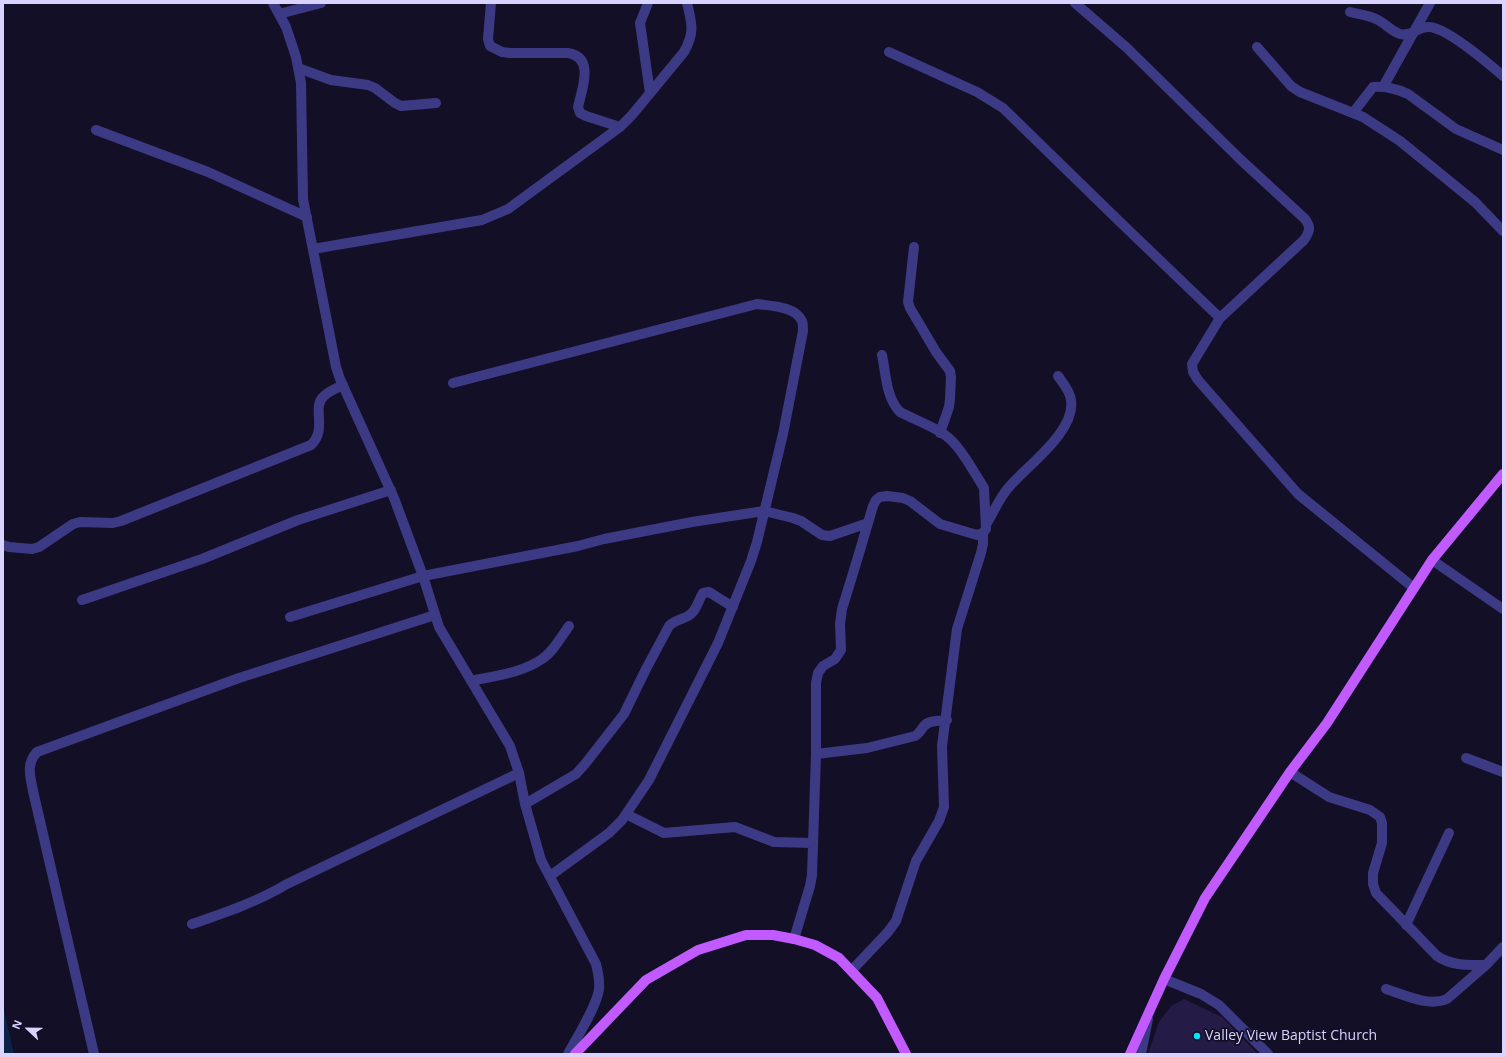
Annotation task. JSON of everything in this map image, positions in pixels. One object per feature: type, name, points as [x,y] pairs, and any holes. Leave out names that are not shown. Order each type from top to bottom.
[{"type":"main road","points":[[1130,1054],[1164,979],[1205,898],[1290,772],[1327,723],[1432,560],[1503,474]]},
{"type":"main road","points":[[575,1054],[646,980],[698,950],[746,935],[773,935],[815,945],[839,958],[877,998],[906,1054]]},
{"type":"street","points":[[273,3],[286,27],[301,83],[303,198],[336,367],[391,490],[423,576],[439,627],[510,746],[519,773],[525,804],[541,860],[596,964],[599,976],[599,988],[596,1001],[568,1054]]},
{"type":"street","points":[[279,14],[321,3]]},
{"type":"street","points":[[491,3],[488,39],[490,46],[502,52],[576,54],[585,68],[578,107],[580,113],[620,127]]},
{"type":"street","points":[[648,3],[640,23],[650,93]]},
{"type":"street","points":[[313,250],[482,220],[508,209],[620,127],[632,115],[684,52],[689,42],[692,32],[687,3]]},
{"type":"street","points":[[1075,3],[1126,48],[1241,160],[1305,219],[1309,225],[1310,232],[1304,240],[1220,318],[1192,364],[1193,372],[1198,380],[1298,494],[1414,588]]},
{"type":"street","points":[[1383,87],[1430,3]]},
{"type":"street","points":[[1350,12],[1375,18],[1401,34],[1414,32],[1426,27],[1435,28],[1483,58],[1503,76]]},
{"type":"street","points":[[1257,47],[1291,86],[1300,92],[1363,117],[1410,149],[1475,202],[1503,231]]},
{"type":"street","points":[[889,52],[977,92],[1003,108],[1118,221],[1220,318]]},
{"type":"street","points":[[298,68],[331,80],[368,85],[375,88],[401,106],[436,103]]},
{"type":"street","points":[[1353,113],[1373,87],[1401,90],[1456,129],[1503,150]]},
{"type":"street","points":[[96,130],[208,172],[307,217]]},
{"type":"street","points":[[914,247],[908,302],[936,352],[950,371],[951,377],[949,407],[940,433]]},
{"type":"street","points":[[453,384],[757,304],[783,308],[793,312],[801,320],[803,331],[783,434],[757,542],[751,561],[718,643],[659,762],[649,780],[626,814],[609,833],[550,876]]},
{"type":"street","points":[[794,939],[810,886],[816,754],[816,683],[818,673],[823,666],[835,659],[840,650],[840,624],[842,609],[873,506],[876,500],[887,496],[910,500],[940,524],[977,535],[986,529],[987,523],[984,488],[957,446],[940,433],[900,412],[895,407],[891,398],[882,355]]},
{"type":"street","points":[[987,523],[1009,487],[1054,440],[1067,421],[1071,408],[1071,399],[1058,376]]},
{"type":"street","points":[[3,545],[9,548],[32,549],[39,547],[73,524],[80,522],[113,523],[121,521],[310,444],[316,439],[319,433],[320,400],[324,395],[343,385]]},
{"type":"street","points":[[82,600],[202,559],[298,520],[391,490]]},
{"type":"street","points":[[290,617],[423,576],[692,522],[764,511],[801,521],[822,535],[830,536],[868,524]]},
{"type":"street","points":[[852,970],[888,932],[896,921],[916,861],[939,821],[944,807],[942,754],[957,629],[981,553],[983,544],[982,533]]},
{"type":"street","points":[[1432,560],[1503,609]]},
{"type":"street","points":[[525,804],[576,774],[585,764],[624,714],[669,626],[673,622],[687,617],[692,613],[703,593],[709,592],[733,607]]},
{"type":"street","points":[[94,1054],[33,790],[30,765],[31,758],[37,752],[239,678],[435,615]]},
{"type":"street","points":[[471,681],[520,670],[542,659],[569,626]]},
{"type":"street","points":[[816,754],[866,748],[914,736],[919,734],[925,724],[929,722],[947,720]]},
{"type":"street","points":[[1466,758],[1503,772]]},
{"type":"street","points":[[1290,772],[1329,797],[1370,810],[1380,817],[1382,823],[1382,843],[1373,873],[1373,884],[1376,893],[1406,925],[1445,962],[1455,964],[1486,965]]},
{"type":"street","points":[[192,924],[268,895],[293,881],[519,773]]},
{"type":"street","points":[[626,814],[664,834],[735,827],[774,842],[813,843]]},
{"type":"street","points":[[1406,925],[1449,832]]},
{"type":"street","points":[[1386,989],[1429,1002],[1440,1002],[1447,999],[1486,965],[1503,947]]},
{"type":"street","points":[[1164,979],[1200,994],[1219,1005],[1268,1054]]},
{"type":"street","points":[[1141,1054],[1148,1015]]},
{"type":"water","points":[[3,1006],[14,1054],[3,1054]]},
{"type":"building","name":"Valley View Baptist Church","points":[[1184,999],[1222,1017],[1258,1054],[1148,1054],[1159,1022],[1171,1006]]},
{"type":"place","name":"Valley View Baptist Church","points":[[1197,1036]]}]
